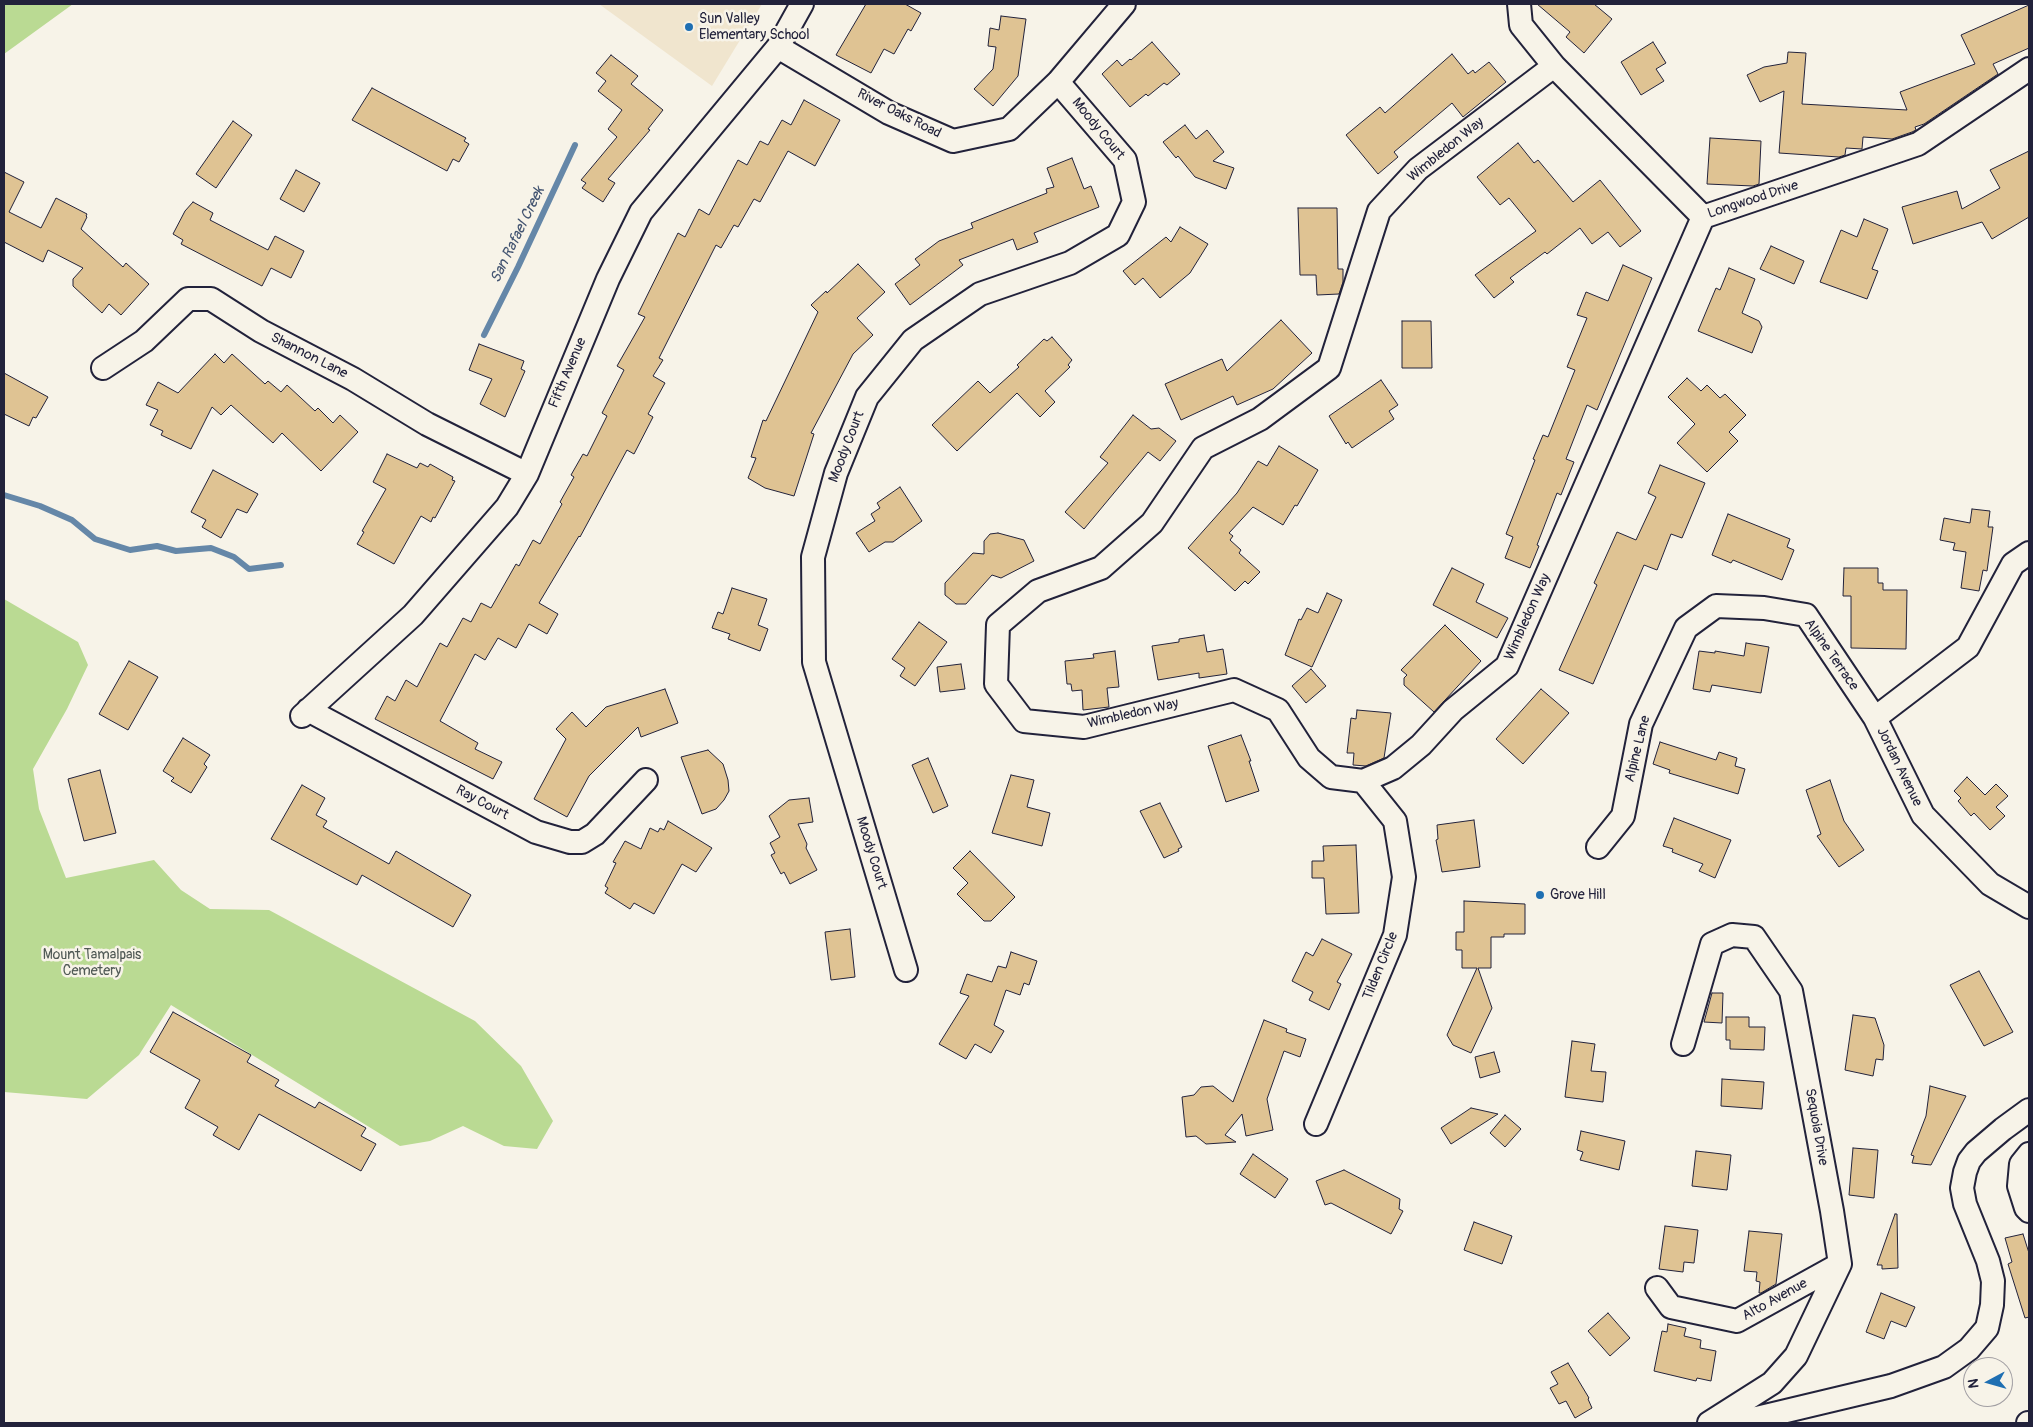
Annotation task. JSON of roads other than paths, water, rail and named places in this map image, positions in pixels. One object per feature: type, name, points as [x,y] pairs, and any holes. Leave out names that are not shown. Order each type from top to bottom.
[{"type":"street","name":"Fifth Avenue","points":[[305,713],[413,615],[507,507],[526,474],[608,280],[641,212],[778,46],[802,4]]},
{"type":"street","name":"River Oaks Road","points":[[778,46],[889,112],[954,141],[1009,129],[1058,82],[1124,4]]},
{"type":"street","name":"Longwood Drive","points":[[1519,4],[1521,25],[1554,66],[1703,217],[1918,144],[2029,69]]},
{"type":"street","name":"Wimbledon Way","points":[[1554,66],[1418,169],[1379,210],[1329,368],[1260,419],[1202,448],[1152,523],[1101,568],[1038,591],[998,625],[996,684],[1024,720],[1084,727],[1234,690],[1278,710],[1309,758],[1331,777],[1363,781],[1393,768],[1421,745],[1453,710],[1507,666],[1703,217]]},
{"type":"street","name":"Moody Court","points":[[906,970],[814,662],[813,557],[836,473],[866,397],[913,340],[980,294],[1070,263],[1118,235],[1134,202],[1125,160],[1058,82]]},
{"type":"street","name":"Shannon Lane","points":[[103,368],[144,341],[188,299],[211,299],[261,332],[353,379],[427,424],[526,474]]},
{"type":"street","name":"Jordan Avenue","points":[[2029,553],[2013,564],[1968,647],[1875,718],[1923,815],[1990,884],[2029,907]]},
{"type":"street","name":"Alpine Terrace","points":[[1716,606],[1764,608],[1806,615],[1875,718]]},
{"type":"street","name":"Alpine Lane","points":[[1598,847],[1623,816],[1641,724],[1686,628],[1716,606]]},
{"type":"street","name":"Ray Court","points":[[305,713],[536,832],[570,842],[582,842],[595,834],[646,780]]},
{"type":"street","name":"Tilden Circle","points":[[1316,1124],[1395,935],[1404,877],[1395,821],[1363,781]]},
{"type":"street","name":"Sequoia Drive","points":[[1683,1044],[1712,944],[1732,935],[1754,937],[1791,991],[1840,1264]]},
{"type":"street","points":[[1736,1423],[1891,1386],[1944,1367],[1969,1350],[1987,1328],[1992,1305],[1993,1281],[1988,1262],[1965,1204],[1962,1188],[1964,1172],[1976,1152],[2029,1110]]},
{"type":"street","points":[[2029,1154],[2021,1164],[2019,1186],[2026,1208],[2029,1211]]},
{"type":"street","name":"Alto Avenue","points":[[1657,1288],[1671,1308],[1737,1321],[1840,1264]]},
{"type":"street","points":[[1709,1423],[1772,1383],[1796,1356],[1840,1264]]},
{"type":"waterway","name":"San Rafael Creek","points":[[484,335],[575,145]]},
{"type":"waterway","name":"San Rafael Creek","points":[[4,495],[40,506],[72,520],[95,539],[130,550],[157,546],[176,551],[211,548],[234,557],[249,569],[281,565]]},
{"type":"place","name":"Sun Valley Elementary School","points":[[689,27]]},
{"type":"place","name":"Grove Hill","points":[[1540,895]]},
{"type":"park label","name":"Mount Tamalpais Cemetery","points":[[92,964]]}]
